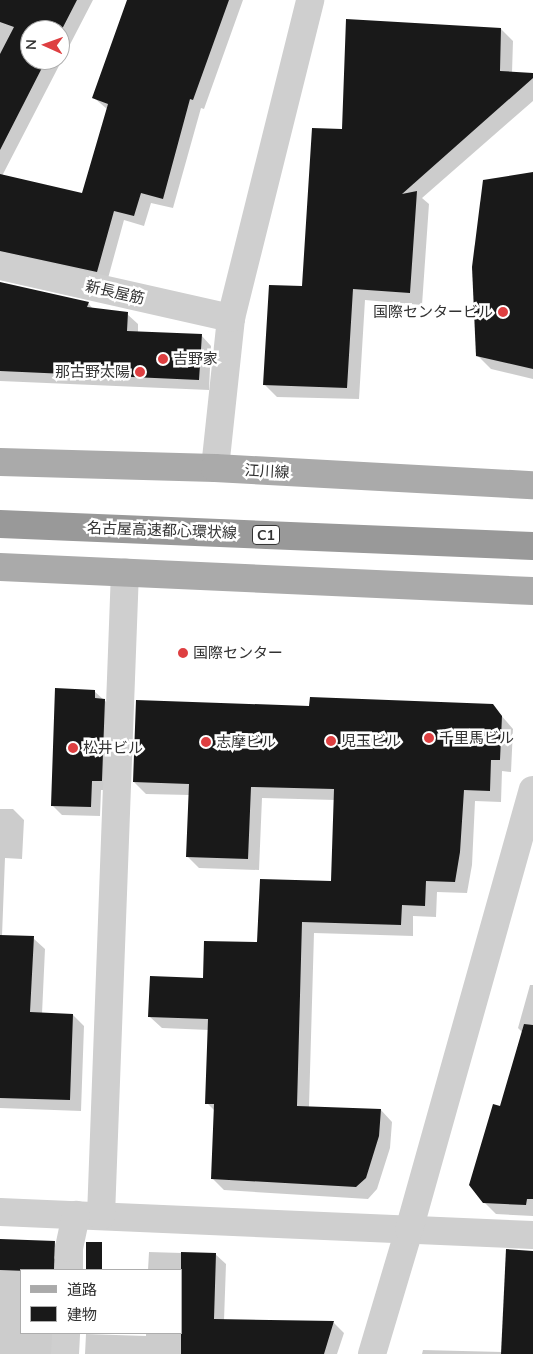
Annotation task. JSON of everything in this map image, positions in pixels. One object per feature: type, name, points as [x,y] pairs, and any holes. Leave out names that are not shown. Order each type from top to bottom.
[{"type":"highway","name":"名古屋高速都心環状線","points":[[0,524],[533,546]]},
{"type":"main road","name":"江川線","points":[[0,462],[215,468],[533,485]]},
{"type":"main road","points":[[0,567],[533,591]]},
{"type":"street","points":[[215,468],[231,318],[310,0]]},
{"type":"street","name":"新長屋筋","points":[[0,266],[231,318]]},
{"type":"street","points":[[68,1269],[69,1248],[89,1216],[125,572]]},
{"type":"street","points":[[372,1354],[409,1230],[533,790]]},
{"type":"street","points":[[0,1212],[533,1235]]},
{"type":"street","points":[[65,1354],[66,1334]]},
{"type":"building","points":[[0,0],[77,0],[67,20],[20,20],[20,70],[41,70],[0,150],[0,54],[14,27],[0,22]]},
{"type":"building","points":[[127,0],[229,0],[193,100],[190,99],[163,199],[141,193],[134,216],[114,211],[97,272],[0,251],[0,174],[82,193],[108,104],[92,98]]},
{"type":"building","points":[[346,19],[501,28],[500,71],[533,73],[533,78],[402,194],[417,191],[410,293],[353,289],[347,388],[263,385],[269,285],[302,286],[312,128],[342,129]]},
{"type":"building","name":"国際センタービル","points":[[533,172],[533,369],[476,356],[472,267],[483,180]]},
{"type":"building","points":[[0,282],[89,302],[87,307],[128,312],[127,331],[202,334],[199,380],[0,371]]},
{"type":"building","name":"松井ビル","points":[[55,688],[95,690],[95,698],[105,699],[102,781],[92,781],[91,807],[51,806]]},
{"type":"building","points":[[310,697],[493,704],[502,716],[500,760],[491,760],[490,791],[464,790],[460,852],[455,882],[426,881],[425,906],[402,905],[401,925],[302,922],[297,1106],[381,1109],[379,1136],[366,1178],[356,1187],[211,1179],[214,1104],[205,1104],[208,1019],[148,1017],[150,976],[203,978],[204,941],[257,942],[260,879],[331,881],[334,789],[251,787],[248,859],[186,857],[189,784],[133,782],[136,700],[309,706]]},
{"type":"building","points":[[0,935],[34,936],[30,1012],[73,1014],[70,1100],[0,1098]]},
{"type":"building","points":[[524,1024],[533,1025],[533,1199],[527,1199],[526,1205],[483,1203],[469,1185],[493,1104],[500,1106]]},
{"type":"building","points":[[0,1239],[55,1241],[54,1269],[0,1270]]},
{"type":"building","points":[[86,1242],[102,1242],[102,1269],[86,1269]]},
{"type":"building","points":[[506,1249],[533,1251],[533,1354],[501,1354]]},
{"type":"building","points":[[181,1252],[216,1253],[214,1319],[334,1321],[324,1354],[181,1354]]},
{"type":"place","name":"国際センタービル","points":[[503,312]]},
{"type":"place","name":"吉野家","points":[[163,359]]},
{"type":"place","name":"那古野太陽","points":[[140,372]]},
{"type":"place","name":"国際センター","points":[[183,653]]},
{"type":"place","name":"千里馬ビル","points":[[429,738]]},
{"type":"place","name":"児玉ビル","points":[[331,741]]},
{"type":"place","name":"志摩ビル","points":[[206,742]]},
{"type":"place","name":"松井ビル","points":[[73,748]]}]
